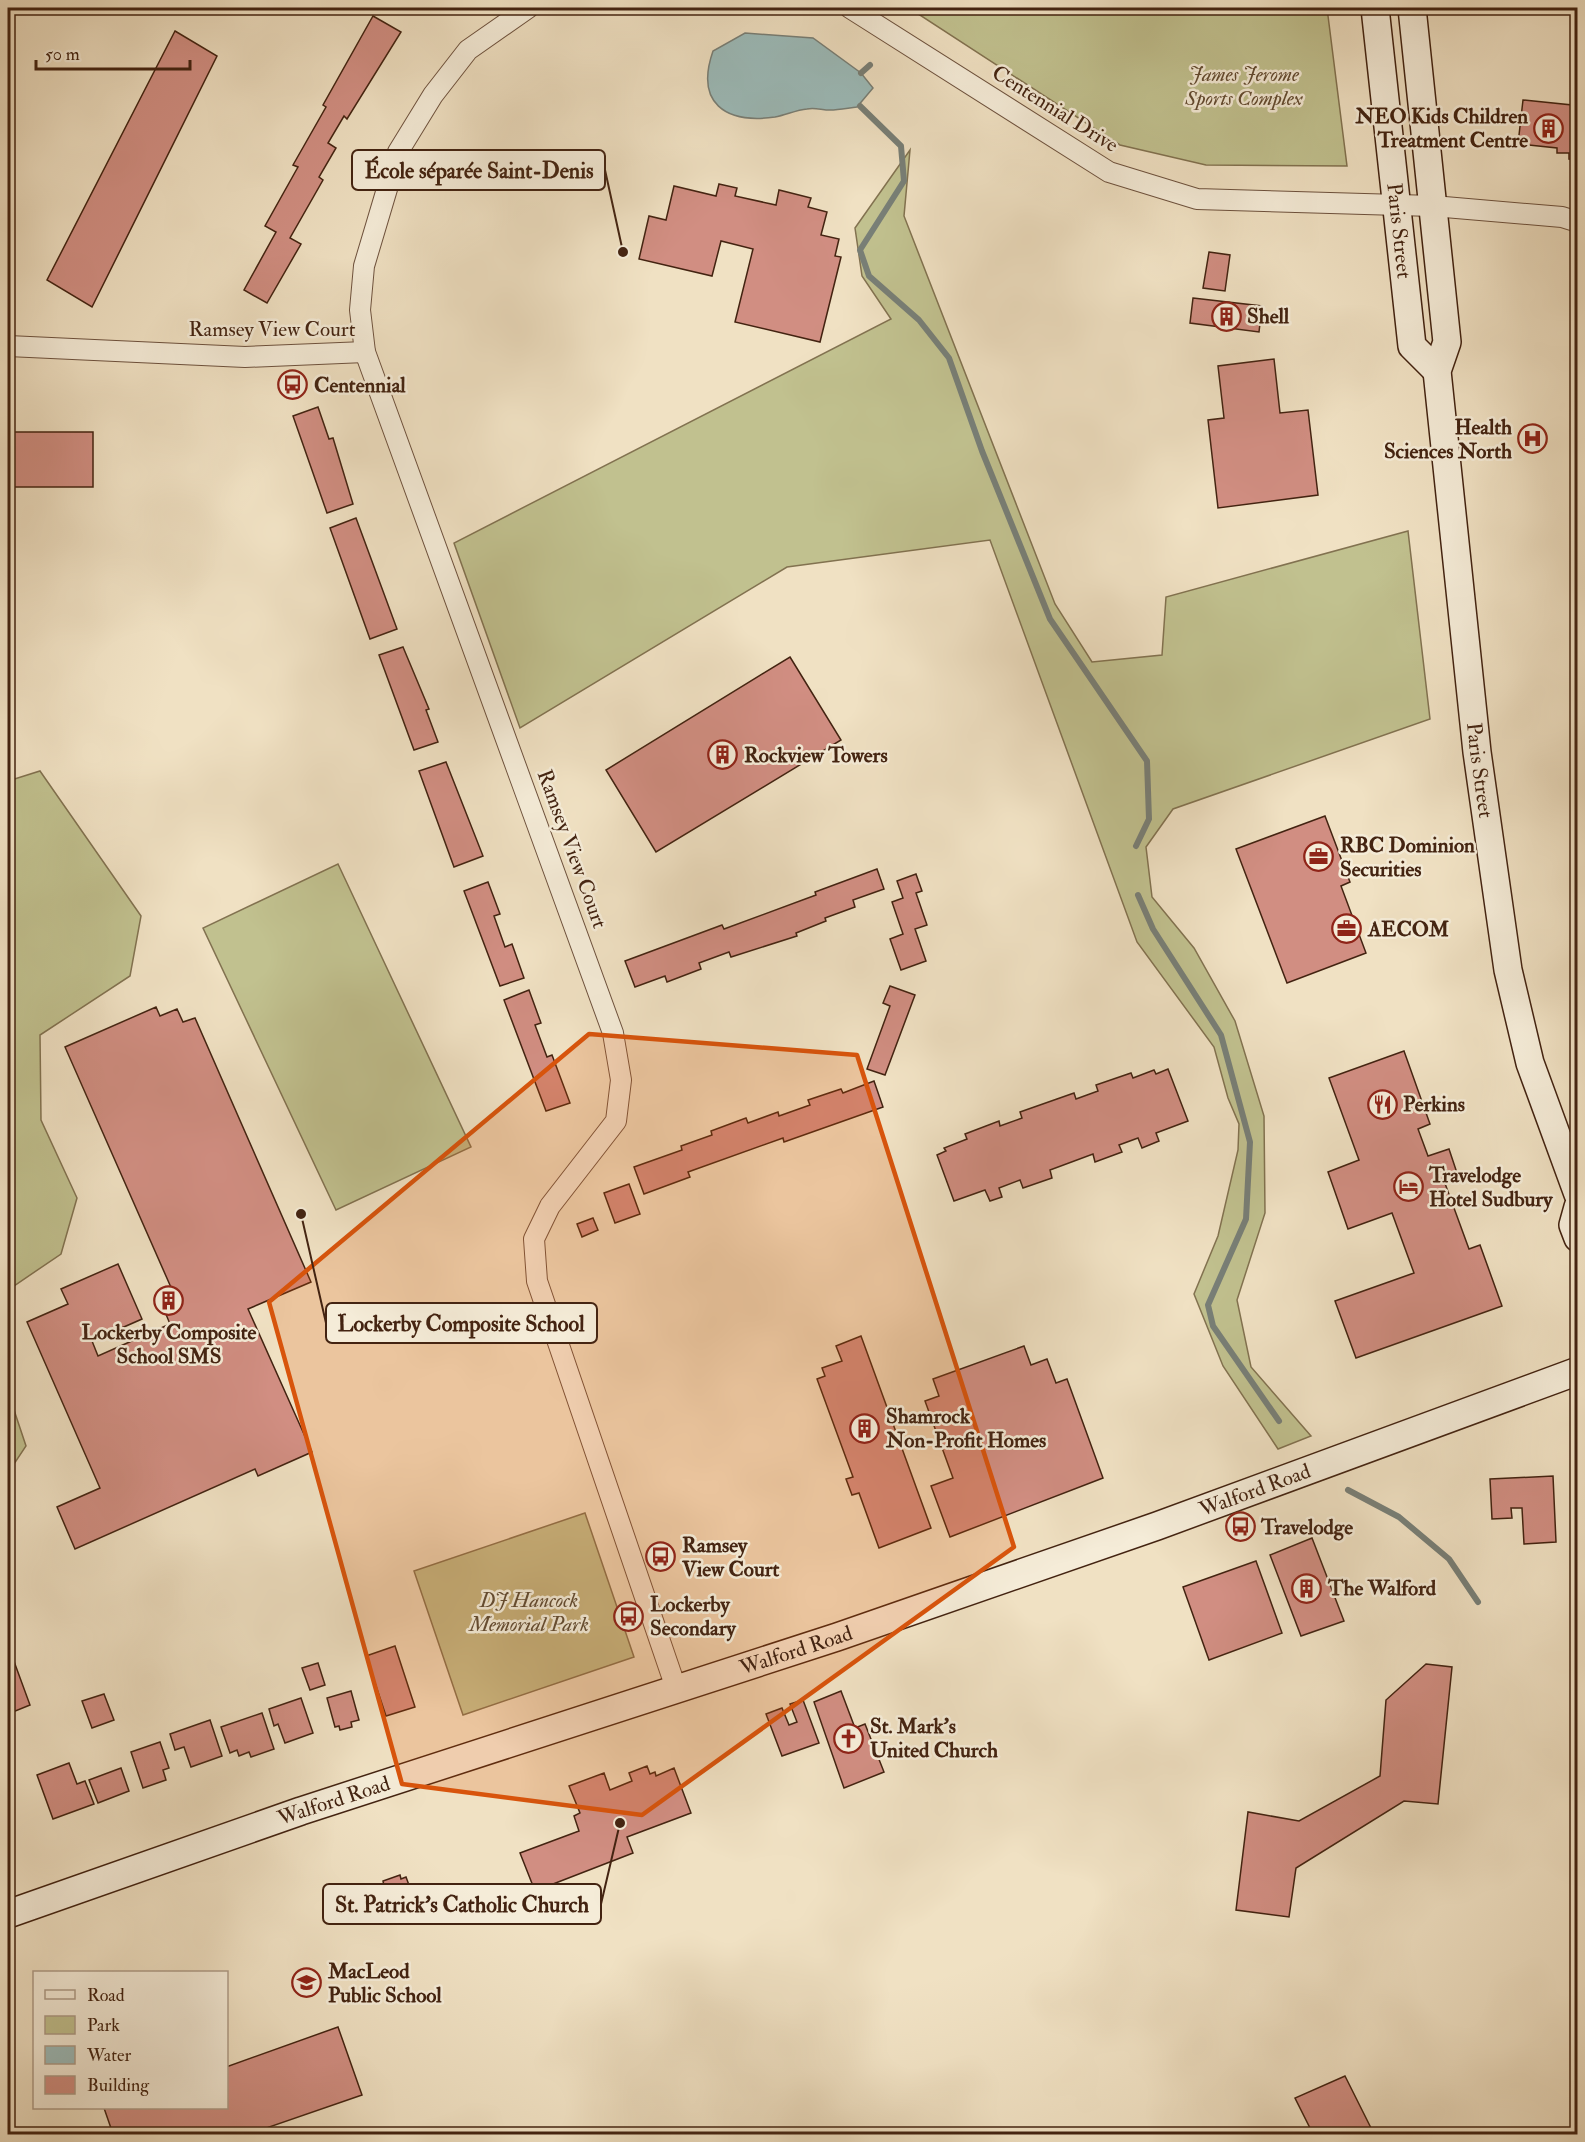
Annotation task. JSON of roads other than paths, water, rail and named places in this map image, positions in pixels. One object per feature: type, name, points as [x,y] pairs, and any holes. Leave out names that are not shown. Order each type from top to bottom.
[{"type":"street","points":[[365,352],[360,310],[364,266],[398,152],[433,94],[468,50],[528,8]]},
{"type":"street","name":"Centennial Drive","points":[[850,8],[1109,172],[1197,199],[1433,206],[1562,217],[1578,222]]},
{"type":"street","name":"Paris Street","points":[[1375,8],[1412,346],[1437,371]]},
{"type":"street","name":"Paris Street","points":[[1412,8],[1447,342],[1437,371],[1478,752],[1508,970],[1530,1062],[1578,1194]]},
{"type":"street","name":"Ramsey View Court","points":[[8,346],[245,357],[365,352],[614,1033],[621,1080],[616,1121],[550,1206],[534,1239],[537,1281],[677,1691]]},
{"type":"street","points":[[1578,1207],[1574,1225],[1578,1238]]},
{"type":"street","name":"Walford Road","points":[[8,1914],[302,1811],[677,1691],[1157,1526],[1578,1371]]},
{"type":"water","points":[[745,33],[813,38],[861,73],[873,88],[857,107],[833,110],[810,108],[775,117],[757,118],[729,113],[718,106],[712,97],[708,84],[708,69],[713,51]]},
{"type":"waterway","points":[[861,73],[870,65]]},
{"type":"waterway","points":[[860,106],[901,146],[904,181],[860,250],[869,276],[919,320],[949,358],[982,451],[1050,619],[1147,761],[1149,819],[1136,846]]},
{"type":"waterway","points":[[1138,895],[1153,929],[1221,1035],[1250,1142],[1246,1219],[1208,1305],[1213,1326],[1279,1421]]},
{"type":"waterway","points":[[1348,1490],[1399,1517],[1449,1559],[1478,1602]]},
{"type":"place","name":"NEO Kids Children Treatment Centre","points":[[1549,128]]},
{"type":"place","name":"École séparée Saint-Denis","points":[[623,252]]},
{"type":"place","name":"Shell","points":[[1226,316]]},
{"type":"place","name":"Centennial","points":[[293,385]]},
{"type":"place","name":"Health Sciences North","points":[[1533,439]]},
{"type":"place","name":"Rockview Towers","points":[[723,755]]},
{"type":"place","name":"RBC Dominion Securities","points":[[1319,857]]},
{"type":"place","name":"AECOM","points":[[1347,929]]},
{"type":"place","name":"Perkins","points":[[1382,1104]]},
{"type":"place","name":"Travelodge Hotel Sudbury","points":[[1408,1187]]},
{"type":"place","name":"Lockerby Composite School","points":[[301,1214]]},
{"type":"place","name":"Lockerby Composite School SMS","points":[[169,1301]]},
{"type":"place","name":"Shamrock Non-Profit Homes","points":[[865,1428]]},
{"type":"place","name":"Travelodge","points":[[1240,1527]]},
{"type":"place","name":"Ramsey View Court","points":[[661,1557]]},
{"type":"place","name":"The Walford","points":[[1307,1588]]},
{"type":"place","name":"Lockerby Secondary","points":[[629,1616]]},
{"type":"place","name":"St. Mark’s United Church","points":[[849,1738]]},
{"type":"place","name":"St. Patrick's Catholic Church","points":[[620,1823]]},
{"type":"place","name":"MacLeod Public School","points":[[307,1983]]},
{"type":"park label","name":"James Jerome Sports Complex","points":[[1244,86]]},
{"type":"park label","name":"DJ Hancock Memorial Park","points":[[529,1612]]}]
